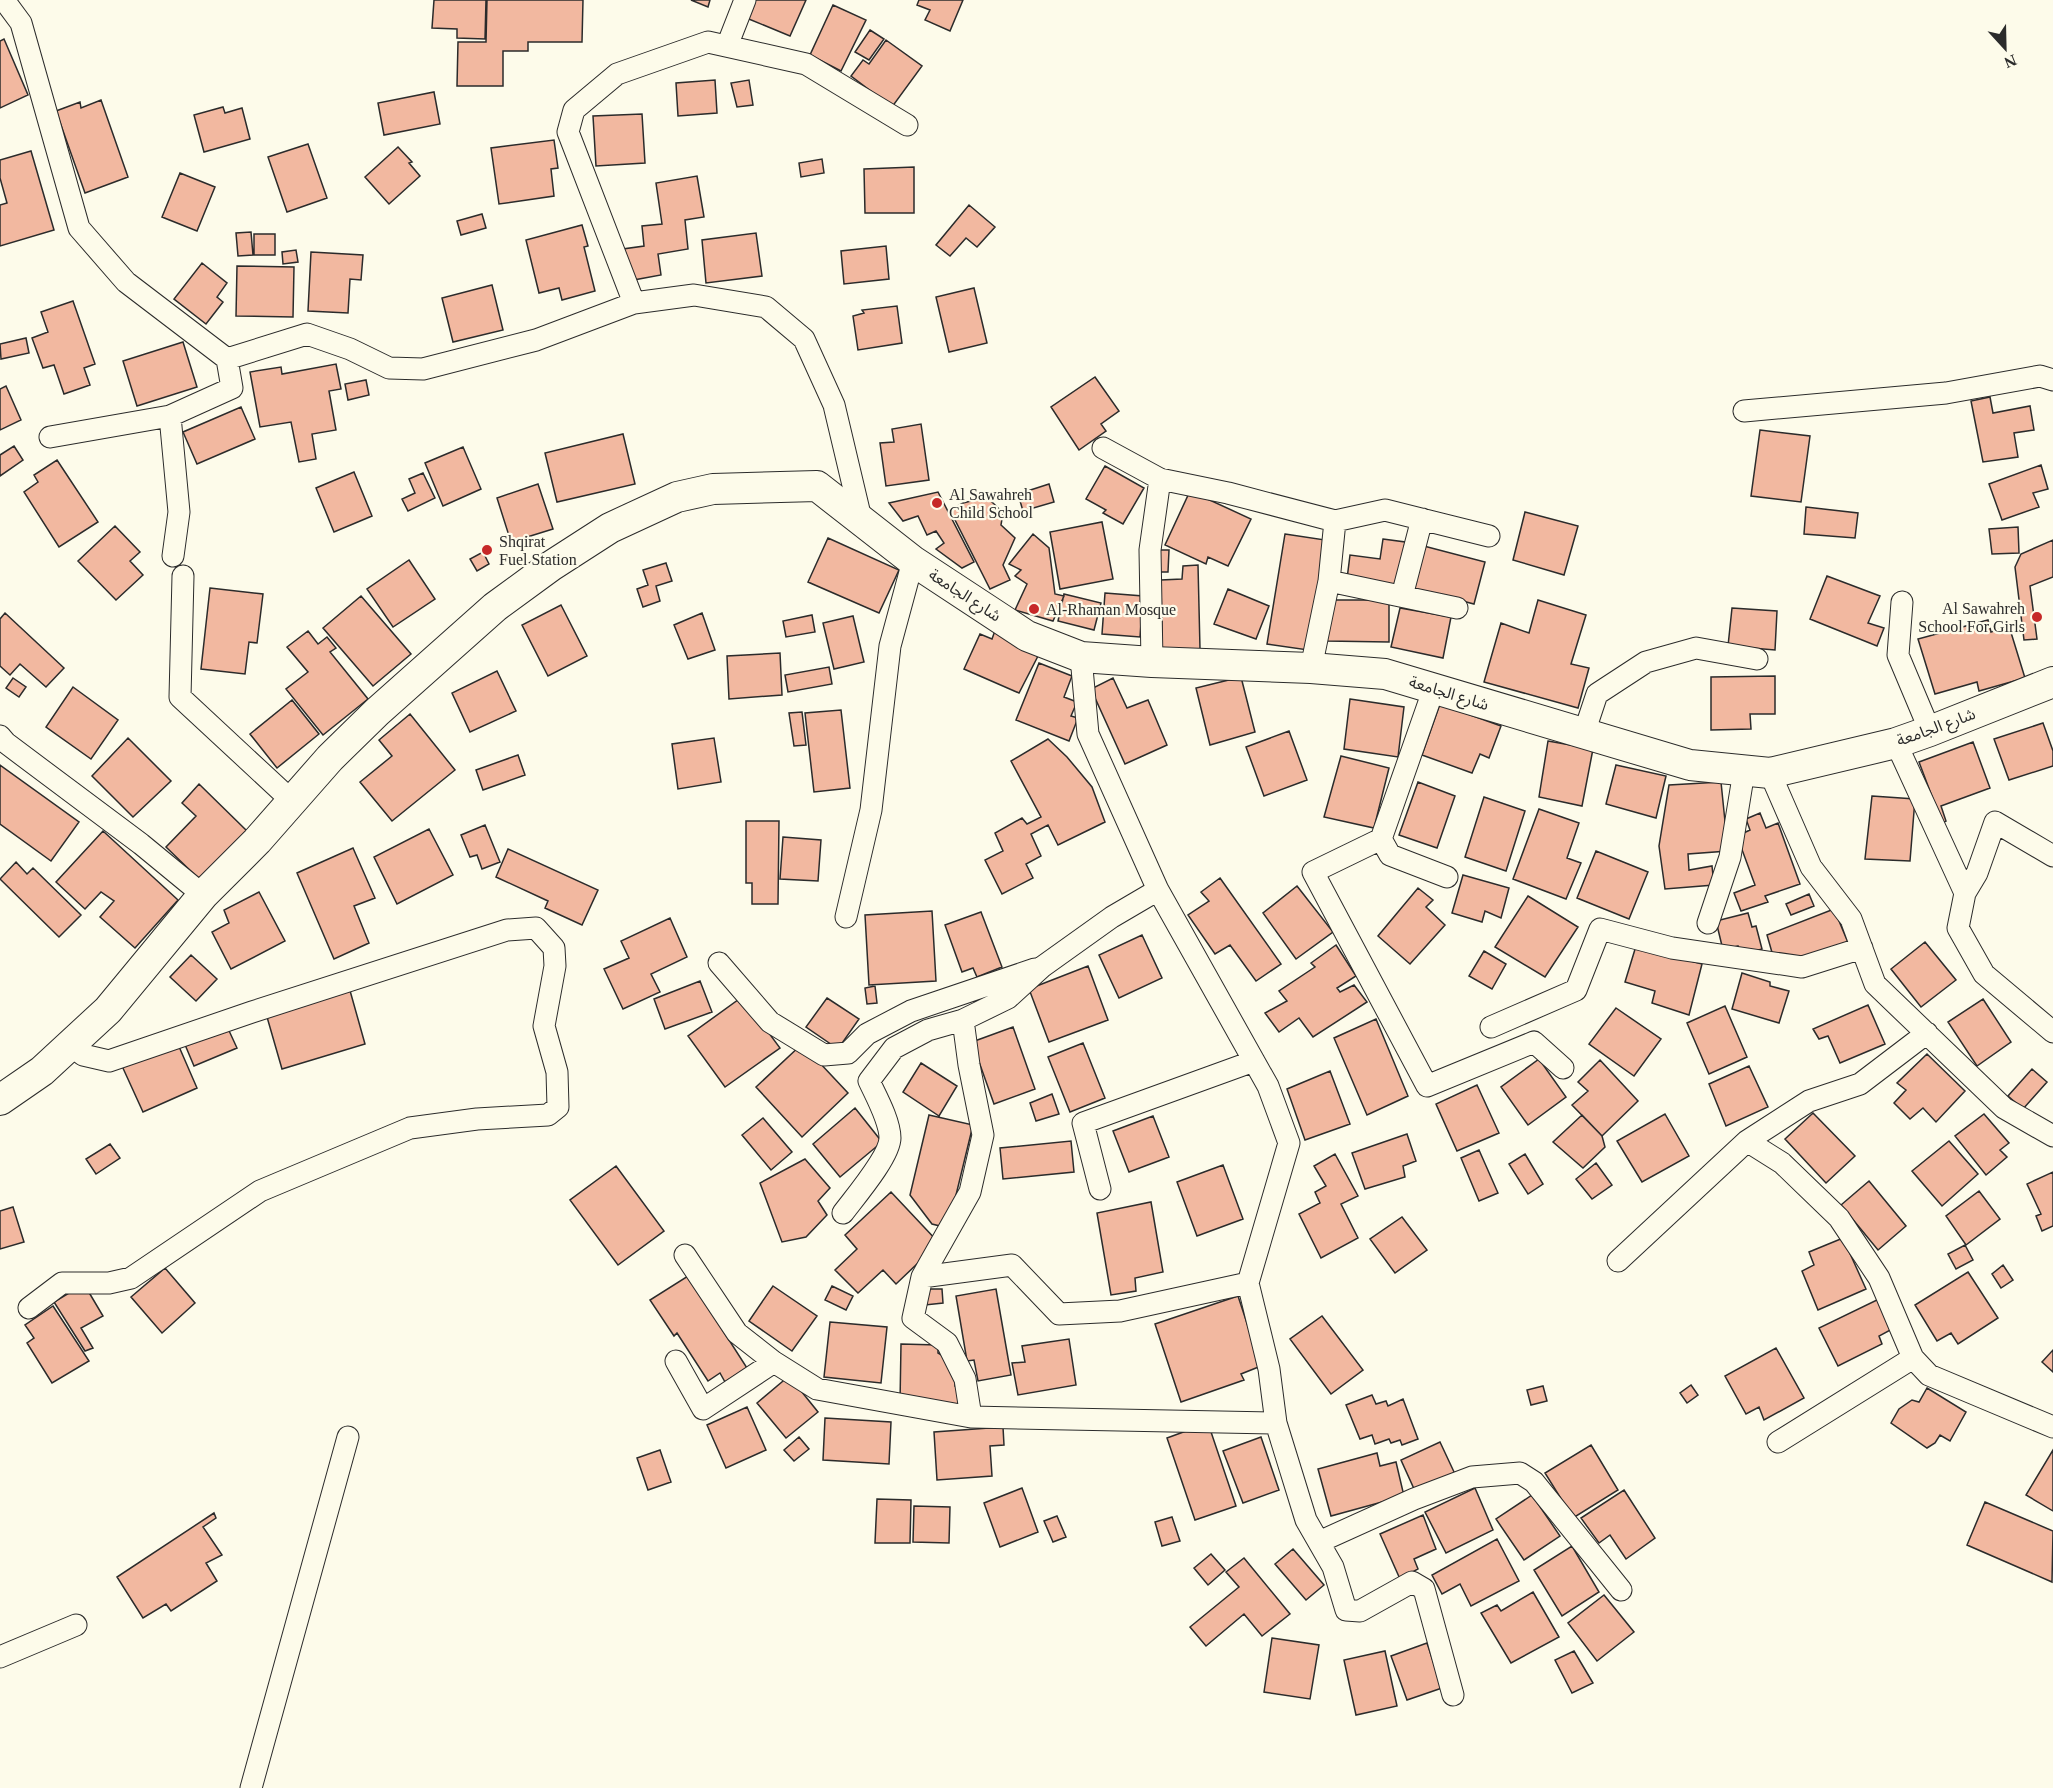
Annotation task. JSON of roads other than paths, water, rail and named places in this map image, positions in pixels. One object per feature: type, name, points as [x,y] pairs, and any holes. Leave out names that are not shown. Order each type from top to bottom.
[{"type":"main road","name":"شارع الجامعة","points":[[0,1100],[42,1071],[108,1010],[203,895],[257,842],[330,758],[377,712],[495,607],[551,566],[610,528],[677,497],[713,489],[817,486],[912,561],[1027,636],[1081,657],[1311,668],[1385,674],[1690,765],[1757,772],[1896,743],[2053,682]]},
{"type":"street","points":[[4,0],[21,23],[79,228],[126,282],[227,358],[232,388],[170,416],[50,437]]},
{"type":"street","points":[[727,46],[745,0]]},
{"type":"street","points":[[634,303],[568,132],[574,110],[617,74],[708,42],[806,63],[907,125]]},
{"type":"street","points":[[227,358],[307,334],[350,349],[389,368],[423,369],[536,340],[634,303],[694,295],[766,307],[804,339],[834,405],[862,523]]},
{"type":"street","points":[[1744,411],[1946,393],[2040,376],[2053,380]]},
{"type":"street","points":[[170,416],[179,512],[173,556]]},
{"type":"street","points":[[1103,448],[1160,479],[1228,493],[1335,521],[1384,510],[1489,536]]},
{"type":"street","points":[[1152,662],[1150,550],[1160,479]]},
{"type":"street","points":[[1402,596],[1422,519]]},
{"type":"street","points":[[1311,668],[1329,581],[1335,521]]},
{"type":"street","points":[[846,916],[871,810],[890,646],[912,561]]},
{"type":"street","points":[[183,576],[180,697],[292,801]]},
{"type":"street","points":[[1329,581],[1456,608]]},
{"type":"street","points":[[1902,602],[1898,655],[1930,731]]},
{"type":"street","points":[[1584,733],[1597,694],[1646,662],[1696,648],[1757,659]]},
{"type":"street","points":[[1081,657],[1088,734],[1158,891],[1268,1086],[1289,1143],[1248,1283],[1269,1369],[1276,1423],[1306,1520],[1333,1567],[1346,1610],[1360,1611],[1413,1582],[1424,1589],[1453,1695]]},
{"type":"street","points":[[1434,688],[1381,839],[1312,872],[1427,1086],[1534,1042],[1563,1068]]},
{"type":"street","points":[[2,743],[141,844],[203,895]]},
{"type":"street","points":[[1896,743],[1965,893]]},
{"type":"street","points":[[1708,923],[1757,772]]},
{"type":"street","points":[[1757,772],[1811,867],[1851,920],[1875,984],[2004,1108],[2053,1136]]},
{"type":"street","points":[[2053,856],[1995,822],[1977,873],[1965,893],[1958,928],[1984,974],[2053,1032]]},
{"type":"street","points":[[1381,839],[1390,855],[1447,877]]},
{"type":"street","points":[[843,1213],[880,1162],[890,1139],[885,1119],[869,1081],[894,1048],[928,1030],[963,1020],[1008,998],[1042,967],[1112,917],[1158,891]]},
{"type":"street","points":[[29,1308],[62,1283],[109,1283],[130,1278],[260,1191],[410,1128],[477,1119],[548,1115],[558,1107],[557,1072],[544,1026],[555,966],[554,948],[536,928],[507,930],[263,1008],[109,1061],[83,1055],[70,1045]]},
{"type":"street","points":[[1491,1027],[1576,990],[1600,929],[1672,948],[1802,967],[1862,948]]},
{"type":"street","points":[[719,963],[770,1022],[824,1055],[848,1053],[867,1034],[911,1011],[1042,967]]},
{"type":"street","points":[[963,1020],[983,1135],[970,1192],[922,1277],[913,1318],[947,1342],[964,1379],[970,1417]]},
{"type":"street","points":[[1618,1261],[1747,1141],[1809,1101],[1860,1084],[1927,1033]]},
{"type":"street","points":[[1100,1189],[1083,1123],[1254,1061]]},
{"type":"street","points":[[1747,1141],[1782,1163],[1839,1218],[1879,1278],[1913,1358],[1929,1375],[2053,1427]]},
{"type":"street","points":[[685,1255],[736,1334],[774,1362],[817,1389],[970,1417],[1276,1423]]},
{"type":"street","points":[[922,1277],[1012,1265],[1059,1314],[1120,1311],[1248,1283]]},
{"type":"street","points":[[1778,1442],[1913,1358]]},
{"type":"street","points":[[676,1361],[703,1409],[774,1362]]},
{"type":"street","points":[[251,1788],[348,1437]]},
{"type":"street","points":[[1319,1542],[1414,1499],[1472,1477],[1520,1473],[1534,1482],[1621,1590]]},
{"type":"street","points":[[0,1657],[76,1625]]},
{"type":"place","name":"Al Sawahreh Child School","points":[[937,503]]},
{"type":"place","name":"Shqirat Fuel Station","points":[[487,550]]},
{"type":"place","name":"Al-Rhaman Mosque","points":[[1034,609]]},
{"type":"place","name":"Al Sawahreh School For Girls","points":[[2037,617]]}]
